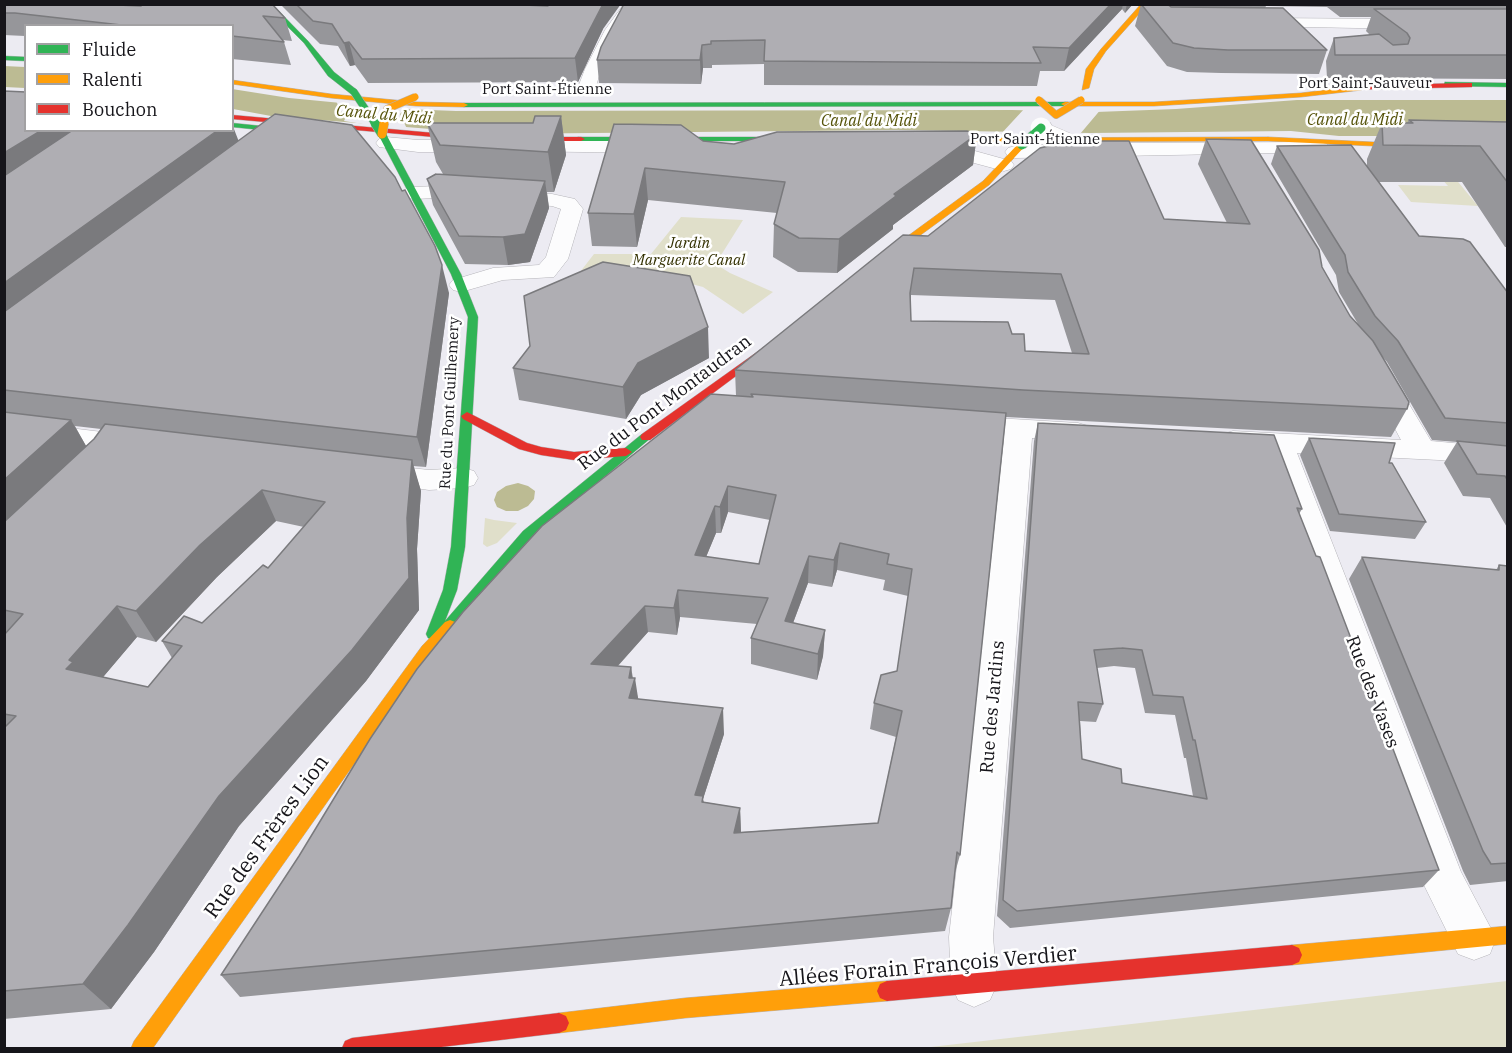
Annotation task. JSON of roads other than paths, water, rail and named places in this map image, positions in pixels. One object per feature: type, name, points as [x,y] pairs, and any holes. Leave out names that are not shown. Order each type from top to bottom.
[{"type":"main road","name":"Rue du Pont Guilhemery","points":[[268,4],[363,105],[384,138],[471,305],[473,317],[467,416],[454,571],[450,590],[427,650]]},
{"type":"main road","points":[[868,269],[986,183],[1076,92],[1104,50],[1145,4]]},
{"type":"main road","points":[[4,50],[24,51]]},
{"type":"main road","points":[[4,58],[24,59]]},
{"type":"main road","points":[[305,67],[319,60]]},
{"type":"main road","points":[[234,72],[350,89],[440,91]]},
{"type":"main road","points":[[234,82],[331,96],[432,104],[1154,104],[1301,95],[1359,88]]},
{"type":"main road","name":"Port Saint-Sauveur","points":[[1215,86],[1359,88],[1414,83]]},
{"type":"main road","name":"Port Saint-Sauveur","points":[[1261,87],[1276,84],[1508,85]]},
{"type":"main road","points":[[737,90],[1076,92],[1104,87]]},
{"type":"main road","points":[[328,134],[354,124],[363,105],[394,95],[440,91]]},
{"type":"main road","points":[[234,125],[384,138],[387,109],[406,99],[440,91]]},
{"type":"main road","points":[[1021,92],[1039,100],[1048,122]]},
{"type":"main road","points":[[234,117],[479,139],[804,147]]},
{"type":"main road","name":"Port Saint-Étienne","points":[[917,147],[1258,144]]},
{"type":"main road","points":[[1354,144],[1508,147]]},
{"type":"main road","name":"Rue du Pont Montaudran","points":[[427,650],[480,593],[528,534],[626,452],[779,339]]},
{"type":"main road","points":[[467,416],[523,446],[541,452],[574,456],[626,452]]},
{"type":"main road","name":"Rue des Frères Lion","points":[[141,1048],[427,650]]},
{"type":"main road","name":"Allées Forain François Verdier","points":[[352,1048],[685,1008],[974,984],[1491,936]]},
{"type":"street","points":[[586,90],[593,69],[613,30],[632,4]]},
{"type":"street","points":[[1245,20],[1293,24],[1426,24]]},
{"type":"street","points":[[1344,24],[1362,39]]},
{"type":"street","points":[[1048,122],[1045,134],[1066,144],[1098,149]]},
{"type":"street","points":[[259,146],[279,129]]},
{"type":"street","points":[[384,138],[418,146],[710,147],[776,155],[804,147]]},
{"type":"street","points":[[1013,154],[1258,144],[1342,147],[1354,144]]},
{"type":"street","points":[[1258,144],[1262,170]]},
{"type":"street","name":"Port Saint-Étienne","points":[[917,147],[964,154],[1013,154]]},
{"type":"street","points":[[413,193],[449,192],[552,200],[568,203],[572,209],[557,259],[546,272],[501,273],[462,285]]},
{"type":"street","points":[[1372,363],[1421,450]]},
{"type":"street","points":[[698,400],[718,407],[730,408]]},
{"type":"street","points":[[933,423],[1102,433]]},
{"type":"street","points":[[4,429],[161,448]]},
{"type":"street","name":"Rue des Jardins","points":[[974,984],[971,937],[1017,451],[1017,429]]},
{"type":"street","points":[[1208,438],[1421,450],[1508,458]]},
{"type":"street","points":[[92,469],[114,442]]},
{"type":"street","name":"Rue des Vases","points":[[1278,442],[1444,884],[1491,936]]},
{"type":"street","points":[[348,471],[429,480],[463,478]]},
{"type":"water","points":[[4,66],[24,67],[24,88],[5,87]]},
{"type":"water","name":"Canal du Midi","points":[[234,89],[289,98],[404,109],[456,111],[1012,110],[1096,112],[1297,100],[1507,100],[1508,136],[1339,136],[1291,131],[1090,133],[897,130],[492,134],[271,116],[234,109]]},
{"type":"water","points":[[518,483],[535,491],[534,499],[528,506],[518,511],[506,511],[497,507],[494,500],[497,492],[506,486]]},
{"type":"park label","name":"Jardin Marguerite Canal","points":[[689,252]]}]
